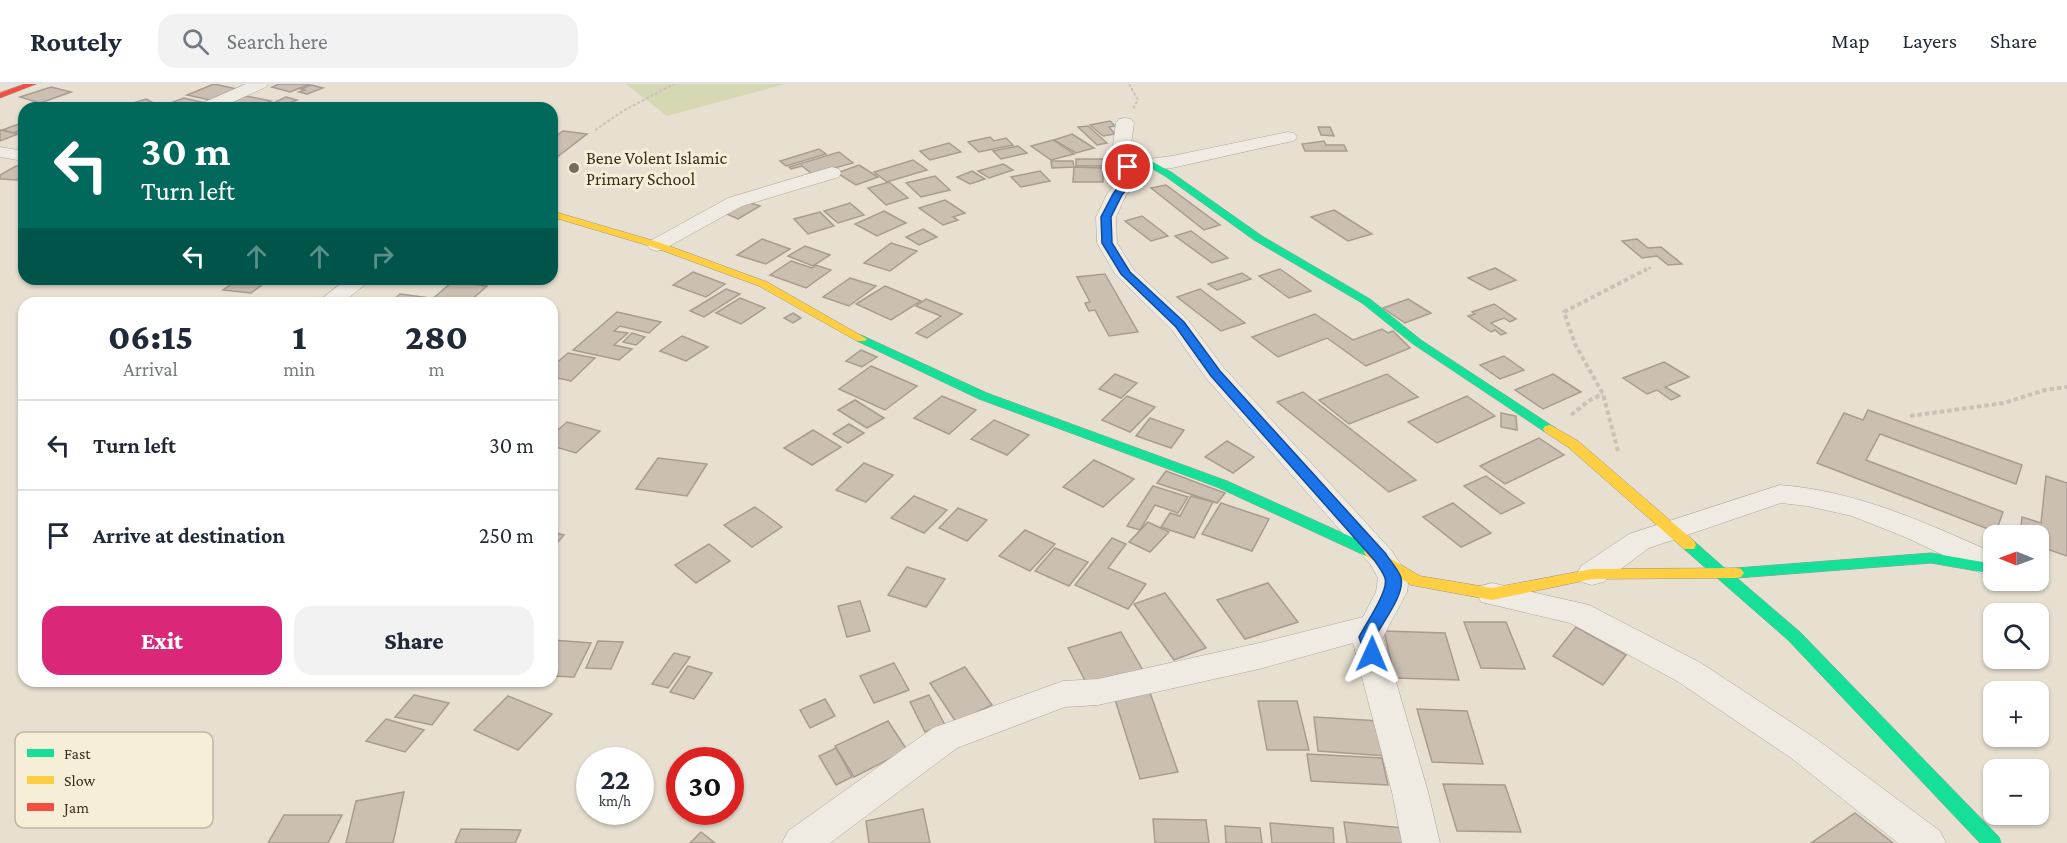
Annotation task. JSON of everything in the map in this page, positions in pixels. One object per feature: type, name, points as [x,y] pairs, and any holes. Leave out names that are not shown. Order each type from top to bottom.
[{"type":"street","points":[[0,96],[32,84]]},
{"type":"street","points":[[220,102],[260,84]]},
{"type":"street","points":[[1125,123],[1120,160],[1128,167],[1132,176],[1118,194],[1106,217],[1107,243],[1126,274],[1180,325],[1215,374],[1381,557],[1393,578],[1392,594],[1367,637],[1404,771],[1421,843]]},
{"type":"street","points":[[1128,167],[1172,162],[1288,137]]},
{"type":"street","points":[[0,152],[18,155]]},
{"type":"street","points":[[1128,167],[1153,165],[1168,174],[1258,238],[1365,301],[1417,342],[1573,444],[1794,636],[1992,843]]},
{"type":"street","points":[[657,245],[735,202],[832,172]]},
{"type":"street","points":[[558,216],[657,245],[763,284],[855,336],[983,396],[1222,484],[1381,557],[1416,581],[1492,594],[1578,613],[1689,672],[1803,748],[1927,843]]},
{"type":"street","points":[[336,297],[352,285]]},
{"type":"street","points":[[1592,574],[1639,541],[1780,494],[1805,495],[1833,501],[1912,529],[1983,563]]},
{"type":"street","points":[[1492,594],[1592,574],[1722,574],[1931,558],[1983,566]]},
{"type":"street","points":[[801,843],[945,738],[1063,694],[1098,692],[1171,676],[1373,626]]},
{"type":"path","points":[[595,129],[674,84]]},
{"type":"path","points":[[1125,123],[1138,100],[1129,84]]},
{"type":"path","points":[[1619,484],[1617,444],[1603,394],[1575,344],[1564,312],[1652,267]]},
{"type":"path","points":[[1910,416],[2004,403],[2045,390],[2067,387]]},
{"type":"path","points":[[1557,434],[1571,415],[1590,400],[1603,394]]},
{"type":"green space","points":[[626,84],[785,84],[667,116]]},
{"type":"building","points":[[214,84],[237,89],[210,100],[187,95]]},
{"type":"building","points":[[279,84],[310,84],[290,92],[272,87]]},
{"type":"building","points":[[311,85],[323,88],[307,94],[299,92],[305,90],[301,89]]},
{"type":"building","points":[[51,87],[71,92],[43,102],[20,97]]},
{"type":"building","points":[[246,96],[271,101],[269,102],[231,102]]},
{"type":"building","points":[[286,97],[297,100],[292,102],[275,102]]},
{"type":"building","points":[[184,98],[201,102],[173,102]]},
{"type":"building","points":[[1110,121],[1115,126],[1109,127],[1115,134],[1103,136],[1090,125]]},
{"type":"building","points":[[18,124],[18,131],[14,133],[2,130]]},
{"type":"building","points":[[1088,126],[1107,143],[1097,145],[1078,127]]},
{"type":"building","points":[[1318,127],[1330,127],[1334,136],[1321,135]]},
{"type":"building","points":[[1,130],[18,134],[0,141]]},
{"type":"building","points":[[563,131],[587,134],[558,156],[558,135]]},
{"type":"building","points":[[1072,134],[1094,148],[1076,153],[1054,140]]},
{"type":"building","points":[[990,137],[994,141],[1006,138],[1013,145],[979,152],[968,142]]},
{"type":"building","points":[[1053,140],[1074,154],[1051,160],[1031,146]]},
{"type":"building","points":[[1324,141],[1326,145],[1344,145],[1347,151],[1305,151],[1302,144]]},
{"type":"building","points":[[949,143],[961,152],[930,160],[920,151]]},
{"type":"building","points":[[1018,146],[1027,153],[1001,159],[993,151]]},
{"type":"building","points":[[819,149],[826,154],[786,166],[780,161]]},
{"type":"building","points":[[839,152],[853,163],[812,174],[802,166],[791,169],[789,167]]},
{"type":"building","points":[[1076,159],[1105,159],[1106,166],[1076,166]]},
{"type":"building","points":[[913,160],[927,170],[887,182],[874,172]]},
{"type":"building","points":[[1051,161],[1073,161],[1074,167],[1052,168]]},
{"type":"building","points":[[1003,164],[1013,170],[989,178],[978,171]]},
{"type":"building","points":[[859,165],[878,177],[856,185],[837,173]]},
{"type":"building","points":[[18,166],[18,180],[0,179],[0,175]]},
{"type":"building","points":[[1074,167],[1103,168],[1103,182],[1073,182]]},
{"type":"building","points":[[972,171],[985,179],[970,184],[957,177]]},
{"type":"building","points":[[1040,171],[1050,181],[1021,187],[1011,177]]},
{"type":"building","points":[[935,176],[950,190],[921,197],[906,183]]},
{"type":"building","points":[[889,182],[908,198],[886,205],[868,188]]},
{"type":"building","points":[[1166,185],[1220,225],[1204,230],[1151,188]]},
{"type":"building","points":[[945,200],[965,213],[953,217],[958,220],[943,225],[919,208]]},
{"type":"building","points":[[744,201],[760,206],[738,219],[722,212]]},
{"type":"building","points":[[850,203],[864,215],[838,223],[824,211]]},
{"type":"building","points":[[1334,210],[1372,234],[1348,241],[1311,217]]},
{"type":"building","points":[[884,211],[906,223],[877,236],[855,224]]},
{"type":"building","points":[[820,212],[834,226],[808,234],[794,219]]},
{"type":"building","points":[[1142,216],[1168,236],[1151,241],[1125,221]]},
{"type":"building","points":[[923,229],[937,237],[919,245],[906,237]]},
{"type":"building","points":[[1191,231],[1228,258],[1212,263],[1175,236]]},
{"type":"building","points":[[762,239],[790,249],[766,264],[737,255]]},
{"type":"building","points":[[1637,239],[1648,248],[1661,247],[1682,264],[1668,265],[1657,256],[1642,258],[1622,241]]},
{"type":"building","points":[[891,243],[917,251],[890,271],[864,263]]},
{"type":"building","points":[[805,246],[830,255],[813,266],[788,256]]},
{"type":"building","points":[[791,261],[812,268],[816,265],[831,270],[806,288],[770,275]]},
{"type":"building","points":[[1495,268],[1516,280],[1490,290],[1468,278]]},
{"type":"building","points":[[1280,269],[1311,291],[1289,298],[1259,276]]},
{"type":"building","points":[[693,272],[725,284],[706,297],[673,285]]},
{"type":"building","points":[[1242,273],[1251,279],[1217,290],[1208,284]]},
{"type":"building","points":[[1105,274],[1138,332],[1109,336],[1095,310],[1089,311],[1085,303],[1090,302],[1077,277]]},
{"type":"building","points":[[850,278],[876,286],[849,306],[823,297]]},
{"type":"building","points":[[230,285],[262,285],[251,293],[223,290]]},
{"type":"building","points":[[449,285],[487,286],[475,297],[435,297]]},
{"type":"building","points":[[885,286],[921,301],[891,320],[856,304]]},
{"type":"building","points":[[726,289],[740,294],[704,317],[690,311]]},
{"type":"building","points":[[1200,289],[1245,323],[1221,331],[1177,297]]},
{"type":"building","points":[[400,294],[422,297],[397,297]]},
{"type":"building","points":[[740,298],[765,308],[741,324],[716,313]]},
{"type":"building","points":[[926,299],[962,314],[927,338],[916,333],[941,316],[916,306]]},
{"type":"building","points":[[1408,299],[1431,313],[1405,323],[1383,308]]},
{"type":"building","points":[[1494,304],[1516,319],[1510,322],[1504,318],[1491,323],[1506,333],[1501,335],[1495,330],[1491,332],[1468,316],[1475,314],[1472,312]]},
{"type":"building","points":[[617,312],[661,322],[649,333],[620,326],[614,331],[628,333],[614,345],[632,349],[619,360],[573,350]]},
{"type":"building","points":[[793,313],[801,318],[793,323],[784,318]]},
{"type":"building","points":[[1315,314],[1353,340],[1382,329],[1388,333],[1393,331],[1410,348],[1366,366],[1327,338],[1278,357],[1252,337]]},
{"type":"building","points":[[632,333],[645,337],[636,345],[623,342]]},
{"type":"building","points":[[682,336],[708,347],[686,361],[660,351]]},
{"type":"building","points":[[861,350],[877,357],[862,367],[846,361]]},
{"type":"building","points":[[568,353],[595,358],[571,381],[558,378],[558,362]]},
{"type":"building","points":[[1504,356],[1524,370],[1500,379],[1480,365]]},
{"type":"building","points":[[1664,362],[1689,377],[1665,387],[1680,396],[1671,400],[1657,390],[1647,394],[1623,378]]},
{"type":"building","points":[[871,366],[917,386],[885,410],[839,389]]},
{"type":"building","points":[[1115,374],[1137,383],[1121,398],[1099,389]]},
{"type":"building","points":[[1387,374],[1418,397],[1349,424],[1319,400]]},
{"type":"building","points":[[1553,374],[1581,392],[1543,409],[1515,390]]},
{"type":"building","points":[[1303,392],[1416,480],[1389,492],[1277,402]]},
{"type":"building","points":[[942,396],[976,410],[949,434],[914,418]]},
{"type":"building","points":[[1127,396],[1155,407],[1130,432],[1102,420]]},
{"type":"building","points":[[1467,396],[1495,416],[1437,443],[1408,422]]},
{"type":"building","points":[[855,400],[884,418],[867,428],[838,410]]},
{"type":"building","points":[[1868,410],[2022,465],[2016,484],[1880,434],[1866,460],[2003,512],[1998,525],[1983,525],[1983,527],[1817,463],[1844,413],[1863,420]]},
{"type":"building","points":[[1501,413],[1516,416],[1517,430],[1501,427]]},
{"type":"building","points":[[1150,418],[1184,430],[1171,448],[1136,436]]},
{"type":"building","points":[[994,420],[1029,435],[1007,455],[971,439]]},
{"type":"building","points":[[567,422],[600,431],[576,453],[558,448],[558,430]]},
{"type":"building","points":[[849,424],[864,433],[848,443],[833,434]]},
{"type":"building","points":[[813,430],[841,447],[812,465],[784,448]]},
{"type":"building","points":[[1539,438],[1564,455],[1505,484],[1480,466]]},
{"type":"building","points":[[1227,441],[1254,457],[1233,473],[1205,457]]},
{"type":"building","points":[[658,458],[707,464],[687,496],[636,489]]},
{"type":"building","points":[[1094,460],[1134,479],[1103,507],[1063,487]]},
{"type":"building","points":[[864,463],[893,475],[866,502],[836,490]]},
{"type":"building","points":[[1166,471],[1225,493],[1217,503],[1157,483]]},
{"type":"building","points":[[1486,476],[1524,503],[1501,514],[1464,486]]},
{"type":"building","points":[[2046,476],[2067,483],[2067,556],[2049,550],[2049,525],[2021,525],[2022,517],[2041,523]]},
{"type":"building","points":[[1153,486],[1188,497],[1178,513],[1155,505],[1140,530],[1127,526]]},
{"type":"building","points":[[914,496],[947,510],[924,533],[891,518]]},
{"type":"building","points":[[1191,496],[1213,502],[1194,538],[1161,527],[1170,513],[1180,516]]},
{"type":"building","points":[[1221,503],[1269,519],[1252,551],[1202,534]]},
{"type":"building","points":[[1453,503],[1491,533],[1461,547],[1423,517]]},
{"type":"building","points":[[755,507],[782,527],[752,547],[724,525]]},
{"type":"building","points":[[958,508],[987,520],[967,541],[939,528]]},
{"type":"building","points":[[1148,522],[1169,532],[1150,552],[1129,542]]},
{"type":"building","points":[[1025,530],[1055,544],[1030,571],[999,556]]},
{"type":"building","points":[[558,534],[564,535],[558,542]]},
{"type":"building","points":[[1112,538],[1126,544],[1108,568],[1146,584],[1128,609],[1075,585]]},
{"type":"building","points":[[709,544],[730,561],[696,583],[675,565]]},
{"type":"building","points":[[1055,548],[1088,562],[1069,586],[1035,571]]},
{"type":"building","points":[[907,567],[945,579],[926,607],[888,595]]},
{"type":"building","points":[[1268,583],[1298,622],[1245,639],[1217,600]]},
{"type":"building","points":[[1165,593],[1206,648],[1174,660],[1134,604]]},
{"type":"building","points":[[860,601],[870,631],[847,637],[838,606]]},
{"type":"building","points":[[1464,622],[1506,622],[1525,669],[1481,668]]},
{"type":"building","points":[[1576,627],[1626,655],[1603,685],[1553,656]]},
{"type":"building","points":[[1384,631],[1445,633],[1459,680],[1395,678]]},
{"type":"building","points":[[1121,632],[1144,672],[1089,688],[1068,648]]},
{"type":"building","points":[[558,640],[591,643],[574,677],[558,676]]},
{"type":"building","points":[[598,641],[623,642],[611,669],[586,668]]},
{"type":"building","points":[[674,653],[690,657],[668,688],[652,684]]},
{"type":"building","points":[[894,663],[909,690],[874,703],[860,676]]},
{"type":"building","points":[[688,666],[712,673],[694,699],[670,692]]},
{"type":"building","points":[[965,667],[992,705],[956,722],[930,683]]},
{"type":"building","points":[[1148,687],[1178,772],[1140,779],[1113,693]]},
{"type":"building","points":[[414,695],[449,703],[432,725],[395,717]]},
{"type":"building","points":[[929,695],[945,725],[925,732],[910,702]]},
{"type":"building","points":[[508,696],[552,714],[518,750],[474,730]]},
{"type":"building","points":[[825,699],[835,716],[810,728],[800,710]]},
{"type":"building","points":[[1258,701],[1297,701],[1309,750],[1267,750]]},
{"type":"building","points":[[1417,709],[1467,711],[1483,764],[1432,762]]},
{"type":"building","points":[[1314,717],[1380,721],[1386,756],[1318,751]]},
{"type":"building","points":[[386,719],[424,730],[405,752],[366,741]]},
{"type":"building","points":[[888,721],[907,750],[854,777],[835,746]]},
{"type":"building","points":[[836,748],[852,777],[836,785],[819,756]]},
{"type":"building","points":[[1307,754],[1382,758],[1388,785],[1311,781]]},
{"type":"building","points":[[1443,784],[1505,785],[1521,832],[1457,831]]},
{"type":"building","points":[[404,792],[393,843],[346,843],[356,801]]},
{"type":"building","points":[[923,809],[930,843],[869,843],[866,821]]},
{"type":"building","points":[[1855,813],[1893,843],[1811,843]]},
{"type":"building","points":[[284,815],[342,815],[328,843],[268,843]]},
{"type":"building","points":[[1153,819],[1206,820],[1209,843],[1155,843]]},
{"type":"building","points":[[1344,822],[1403,828],[1405,843],[1347,843]]},
{"type":"building","points":[[1270,823],[1333,828],[1334,843],[1272,843]]},
{"type":"building","points":[[1225,826],[1260,828],[1262,843],[1226,843]]},
{"type":"building","points":[[461,829],[521,830],[515,843],[455,843]]},
{"type":"building","points":[[701,832],[715,843],[690,843]]},
{"type":"traffic: fast","points":[[1128,167],[1153,165],[1168,174],[1258,238],[1366,301],[1417,342],[1550,429]]},
{"type":"traffic: fast","points":[[861,339],[983,396],[1222,484],[1371,552]]},
{"type":"traffic: fast","points":[[1689,545],[1794,636],[1992,843]]},
{"type":"traffic: fast","points":[[1736,573],[1931,558],[1983,567]]},
{"type":"traffic: slow","points":[[558,216],[657,245],[763,284],[861,339]]},
{"type":"traffic: slow","points":[[1550,429],[1573,444],[1689,545]]},
{"type":"traffic: slow","points":[[1371,552],[1416,581],[1492,594],[1592,574],[1736,573]]},
{"type":"traffic: jam","points":[[0,96],[32,84]]},
{"type":"place","name":"Bene Volent Islamic Primary School","points":[[574,168]]},
{"type":"route","points":[[1128,167],[1132,176],[1118,194],[1106,217],[1107,243],[1126,274],[1180,325],[1215,374],[1381,557],[1393,578],[1392,594],[1367,637],[1372,654]]}]
